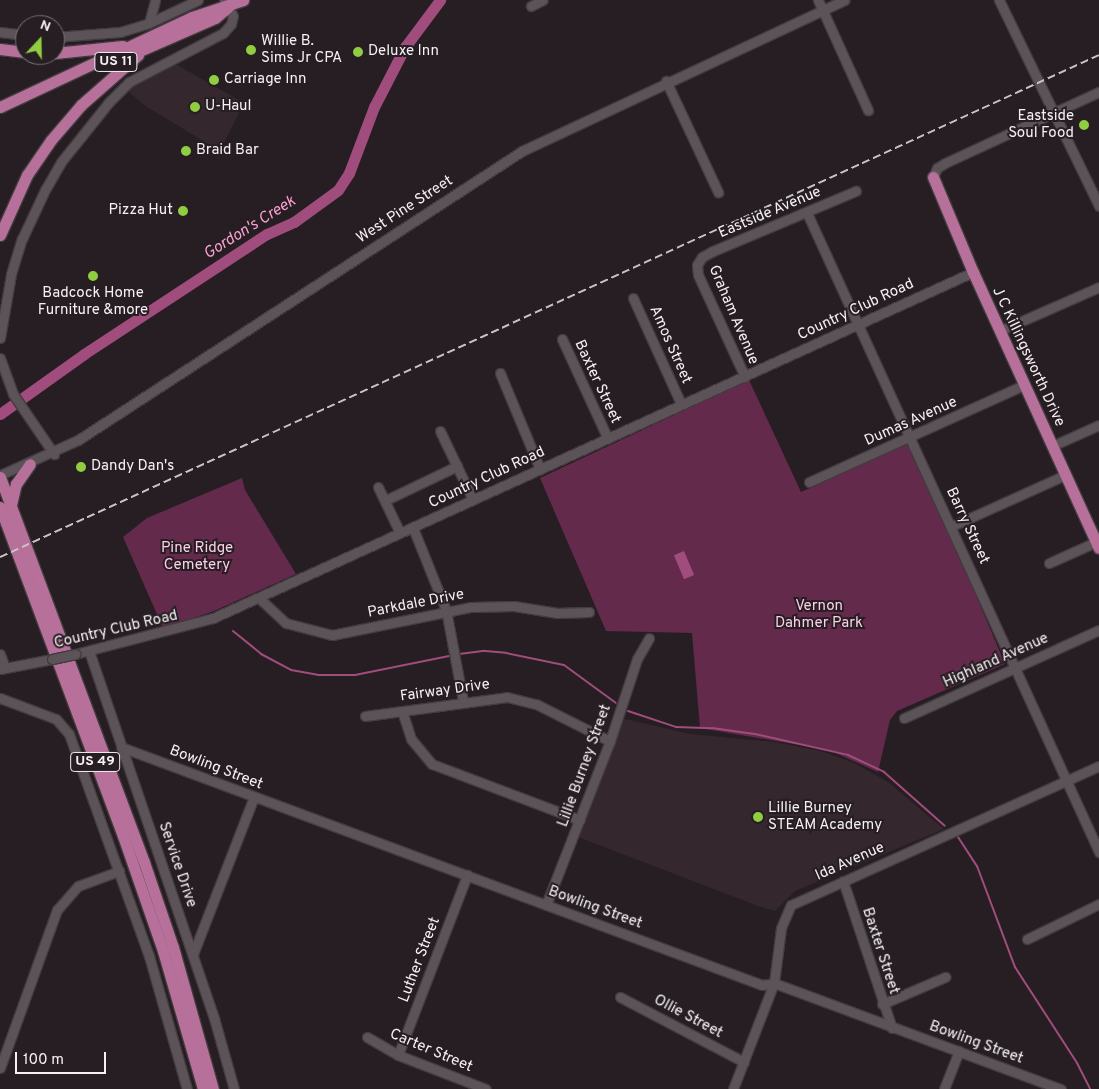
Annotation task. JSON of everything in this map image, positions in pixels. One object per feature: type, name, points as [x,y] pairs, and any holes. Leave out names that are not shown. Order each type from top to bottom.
[{"type":"main road","name":"US 11","points":[[0,115],[140,47],[211,9],[243,0]]},
{"type":"main road","name":"US 11","points":[[0,106],[140,47]]},
{"type":"main road","points":[[65,52],[140,47]]},
{"type":"main road","points":[[0,235],[27,176],[51,140],[81,105],[140,47]]},
{"type":"main road","points":[[0,49],[15,51]]},
{"type":"main road","name":"J C Killingsworth Drive","points":[[933,177],[973,272],[1098,545]]},
{"type":"main road","points":[[6,507],[16,484],[30,464]]},
{"type":"main road","name":"US 49","points":[[0,476],[6,507],[168,949],[213,1089]]},
{"type":"main road","name":"US 49","points":[[168,949],[203,1089]]},
{"type":"street","points":[[149,23],[155,0]]},
{"type":"street","points":[[65,36],[102,34],[149,23],[198,0]]},
{"type":"street","points":[[531,6],[543,0]]},
{"type":"street","points":[[818,0],[868,110]]},
{"type":"street","name":"West Pine Street","points":[[0,476],[54,454],[522,151],[844,0]]},
{"type":"street","points":[[999,0],[1099,206]]},
{"type":"street","points":[[0,338],[11,274],[22,239],[36,206],[62,162],[108,102],[129,82],[223,33],[231,24],[233,16],[227,3]]},
{"type":"street","points":[[0,32],[15,34]]},
{"type":"street","points":[[666,82],[718,192]]},
{"type":"street","points":[[933,177],[937,168],[945,163],[1099,92]]},
{"type":"street","name":"Eastside Avenue","points":[[697,264],[702,257],[713,251],[856,191]]},
{"type":"street","name":"Barry Street","points":[[807,213],[860,324],[910,439],[952,526],[1099,852]]},
{"type":"street","name":"Graham Avenue","points":[[697,264],[698,275],[745,377]]},
{"type":"street","name":"Country Club Road","points":[[2,668],[89,651],[194,626],[973,272]]},
{"type":"street","points":[[1000,331],[1099,287]]},
{"type":"street","name":"Amos Street","points":[[633,298],[681,404]]},
{"type":"street","name":"Baxter Street","points":[[562,339],[607,437]]},
{"type":"street","points":[[0,358],[13,394],[54,454]]},
{"type":"street","points":[[500,373],[540,470]]},
{"type":"street","name":"Dumas Avenue","points":[[810,482],[910,439],[1024,385]]},
{"type":"street","points":[[1052,446],[1099,425]]},
{"type":"street","points":[[440,431],[473,500]]},
{"type":"street","points":[[386,500],[457,466]]},
{"type":"street","points":[[952,526],[1065,475]]},
{"type":"street","points":[[378,487],[386,500],[400,533]]},
{"type":"street","points":[[413,528],[446,610],[463,701]]},
{"type":"street","points":[[1049,562],[1098,545]]},
{"type":"street","name":"Parkdale Drive","points":[[259,598],[286,622],[314,633],[332,635],[446,610],[497,605],[557,613],[589,612]]},
{"type":"street","name":"Highland Avenue","points":[[904,718],[1099,630]]},
{"type":"street","name":"Lillie Burney Street","points":[[546,905],[610,741],[637,659],[649,638]]},
{"type":"street","name":"Service Drive","points":[[89,651],[193,954],[234,1089]]},
{"type":"street","points":[[0,654],[2,668]]},
{"type":"street","name":"Fairway Drive","points":[[365,716],[492,697],[521,699],[610,741]]},
{"type":"street","points":[[0,698],[56,719],[67,730],[149,956],[187,1089]]},
{"type":"street","points":[[402,711],[411,740],[432,764],[580,820]]},
{"type":"street","name":"Bowling Street","points":[[121,747],[762,985],[774,983],[1061,1089]]},
{"type":"street","name":"Ida Avenue","points":[[734,1089],[774,983],[781,928],[786,912],[796,902],[1099,766]]},
{"type":"street","points":[[193,954],[254,797]]},
{"type":"street","points":[[0,1068],[57,910],[78,886],[119,870]]},
{"type":"street","name":"Luther Street","points":[[398,1055],[467,875]]},
{"type":"street","name":"Baxter Street","points":[[843,881],[882,1004],[892,1028]]},
{"type":"street","points":[[1027,939],[1099,904]]},
{"type":"street","points":[[149,956],[168,949]]},
{"type":"street","points":[[882,1004],[945,977]]},
{"type":"street","name":"Ollie Street","points":[[620,997],[744,1062]]},
{"type":"street","name":"Carter Street","points":[[366,1037],[398,1055],[486,1089]]},
{"type":"street","points":[[944,1089],[959,1051]]},
{"type":"shaded area","name":"U-Haul","points":[[172,62],[244,103],[220,151],[147,107],[125,89]]},
{"type":"shaded area","points":[[684,551],[694,575],[684,579],[674,555]]},
{"type":"shaded area","name":"Lillie Burney STEAM Academy","points":[[621,718],[690,734],[774,742],[821,751],[854,763],[888,782],[944,829],[795,891],[775,911],[758,906],[578,837]]},
{"type":"green space","name":"Vernon Dahmer Park","points":[[749,380],[801,492],[911,442],[1005,664],[897,711],[890,720],[878,772],[829,750],[700,728],[692,633],[606,631],[540,478]]},
{"type":"green space","name":"Pine Ridge Cemetery","points":[[242,478],[245,490],[296,574],[214,611],[163,628],[123,537],[147,518]]},
{"type":"waterway","name":"Gordon's Creek","points":[[0,414],[84,354],[267,234],[294,222],[338,190],[349,173],[374,107],[405,47],[440,0]]},
{"type":"waterway","points":[[233,631],[261,654],[291,670],[318,675],[355,675],[449,656]]},
{"type":"waterway","points":[[459,654],[485,651],[506,653],[564,665],[616,703]]},
{"type":"waterway","points":[[628,711],[676,727],[712,728],[755,734],[848,755],[884,772],[945,826]]},
{"type":"waterway","points":[[958,837],[977,866],[1015,967],[1077,1063],[1090,1089]]},
{"type":"railway","points":[[0,557],[1099,55]]},
{"type":"place","name":"Willie B. Sims Jr CPA","points":[[251,50]]},
{"type":"place","name":"Deluxe Inn","points":[[358,52]]},
{"type":"place","name":"Carriage Inn","points":[[214,80]]},
{"type":"place","name":"U-Haul","points":[[195,107]]},
{"type":"place","name":"Eastside Soul Food","points":[[1084,125]]},
{"type":"place","name":"Braid Bar","points":[[186,151]]},
{"type":"place","name":"Pizza Hut","points":[[183,211]]},
{"type":"place","name":"Badcock Home Furniture &more","points":[[93,276]]},
{"type":"place","name":"Dandy Dan's","points":[[81,467]]},
{"type":"place","name":"Lillie Burney STEAM Academy","points":[[758,817]]}]
